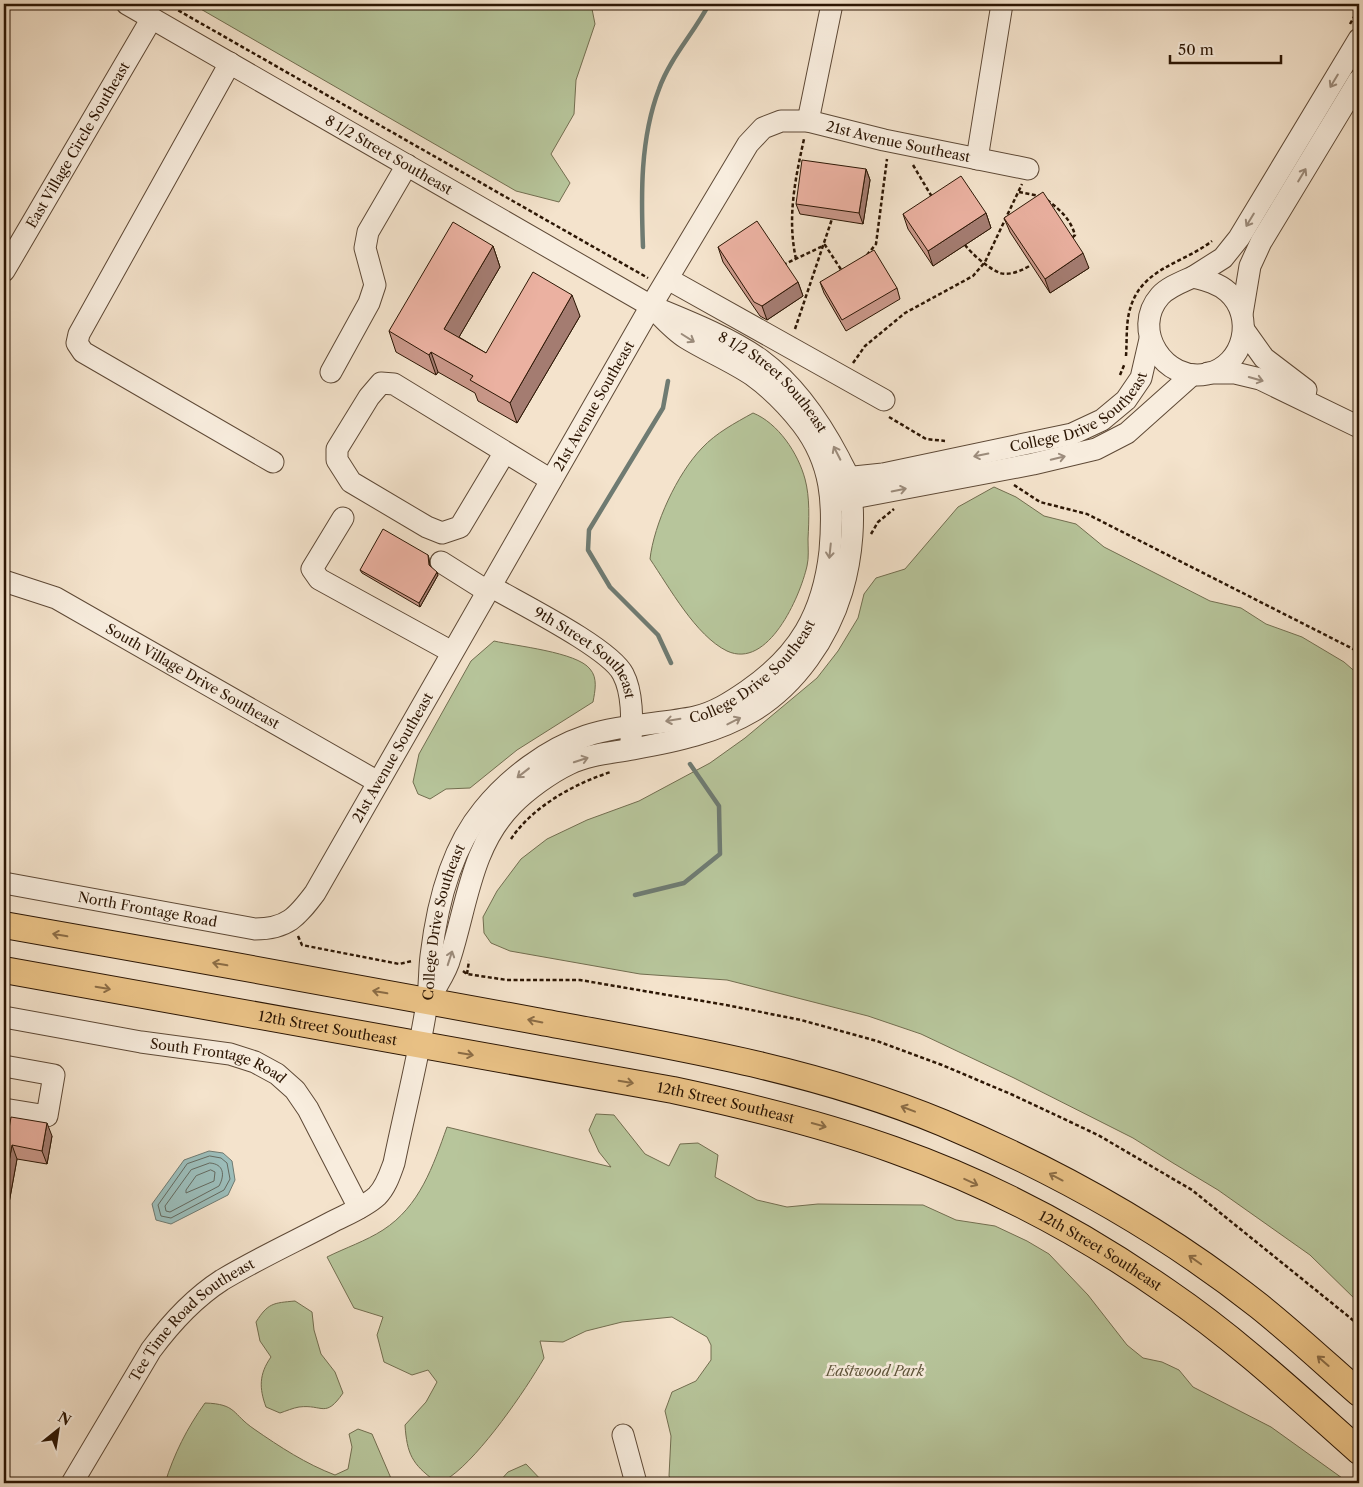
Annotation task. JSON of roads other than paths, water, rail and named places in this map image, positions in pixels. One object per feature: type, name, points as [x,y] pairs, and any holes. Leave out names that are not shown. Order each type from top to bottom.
[{"type":"main road","points":[[4,925],[706,1052],[838,1085],[942,1123],[1055,1176],[1137,1221],[1178,1247],[1260,1307],[1359,1393]]},
{"type":"main road","name":"12th Street Southeast","points":[[4,970],[418,1046],[673,1090],[758,1109],[831,1129],[895,1150],[952,1173],[1058,1226],[1109,1254],[1168,1292],[1219,1330],[1359,1451]]},
{"type":"street","name":"8 1/2 Street Southeast","points":[[127,4],[160,11],[230,63],[652,306],[683,336],[753,376],[779,399],[803,426],[841,490]]},
{"type":"street","points":[[808,121],[832,4]]},
{"type":"street","points":[[977,160],[1002,4]]},
{"type":"street","name":"East Village Circle Southeast","points":[[4,271],[160,11]]},
{"type":"street","points":[[1354,32],[1239,238],[1223,258],[1160,296],[1151,316],[1150,340],[1157,354],[1167,365],[1182,372],[1200,374],[1235,373],[1260,379],[1359,425]]},
{"type":"street","points":[[230,63],[79,334],[77,343],[83,352],[273,462]]},
{"type":"street","points":[[1200,374],[1225,366],[1236,354],[1243,322],[1250,266],[1261,242],[1359,80]]},
{"type":"street","name":"21st Avenue Southeast","points":[[291,921],[315,893],[652,306],[748,144],[763,128],[781,121],[808,121],[906,145],[1028,169]]},
{"type":"street","points":[[331,372],[369,303],[375,285],[365,248],[368,232],[407,165]]},
{"type":"street","points":[[1193,277],[1211,282],[1226,290],[1235,299],[1243,322],[1264,358],[1300,386],[1359,425]]},
{"type":"street","points":[[666,283],[845,378],[884,407]]},
{"type":"street","name":"College Drive Southeast","points":[[841,490],[892,472],[1072,434],[1102,420],[1126,400],[1142,378],[1150,340]]},
{"type":"street","name":"College Drive Southeast","points":[[841,490],[1006,469],[1096,449],[1128,433],[1200,374]]},
{"type":"street","points":[[505,452],[460,527],[442,533],[427,527],[351,482],[337,460],[337,449],[369,397],[381,383],[394,384],[551,480]]},
{"type":"street","name":"College Drive Southeast","points":[[428,1001],[431,956],[447,880],[464,837],[480,813],[498,793],[548,753],[587,735],[708,713],[726,705],[778,668],[798,644],[816,612],[827,576],[841,490]]},
{"type":"street","name":"College Drive Southeast","points":[[428,1001],[450,961],[466,894],[478,860],[494,826],[513,804],[570,764],[598,755],[689,739],[726,725],[755,710],[781,690],[802,667],[823,639],[836,609],[847,570],[852,518],[841,490]]},
{"type":"street","points":[[343,518],[312,569],[319,579],[452,652]]},
{"type":"street","name":"9th Street Southeast","points":[[441,562],[594,647],[614,661],[623,674],[629,690],[632,727],[631,749]]},
{"type":"street","name":"South Village Drive Southeast","points":[[4,581],[56,598],[378,782]]},
{"type":"street","name":"North Frontage Road","points":[[4,884],[255,929],[272,929],[291,921]]},
{"type":"street","points":[[418,1046],[428,1001]]},
{"type":"street","name":"South Frontage Road","points":[[4,1017],[141,1042],[230,1054],[255,1062],[277,1074],[299,1096],[308,1109],[359,1208]]},
{"type":"street","name":"Tee Time Road Southeast","points":[[72,1483],[151,1350],[163,1334],[197,1299],[243,1268],[359,1208],[376,1196],[389,1178],[394,1162],[418,1046]]},
{"type":"street","points":[[4,1066],[54,1075],[47,1116],[4,1109]]},
{"type":"street","points":[[623,1435],[636,1483]]},
{"type":"water","points":[[1147,4],[1190,4],[1184,7],[1168,9]]},
{"type":"water","points":[[209,1151],[223,1153],[232,1161],[235,1180],[228,1195],[171,1224],[156,1220],[152,1204],[184,1160]]},
{"type":"waterway","points":[[643,247],[643,167],[648,127],[653,108],[669,67],[709,4]]},
{"type":"waterway","points":[[668,381],[663,408],[589,530],[588,550],[610,587],[658,635],[671,663]]},
{"type":"waterway","points":[[635,895],[684,883],[720,854],[719,806],[690,764]]},
{"type":"park label","name":"Eastwood Park","points":[[875,1371]]}]
